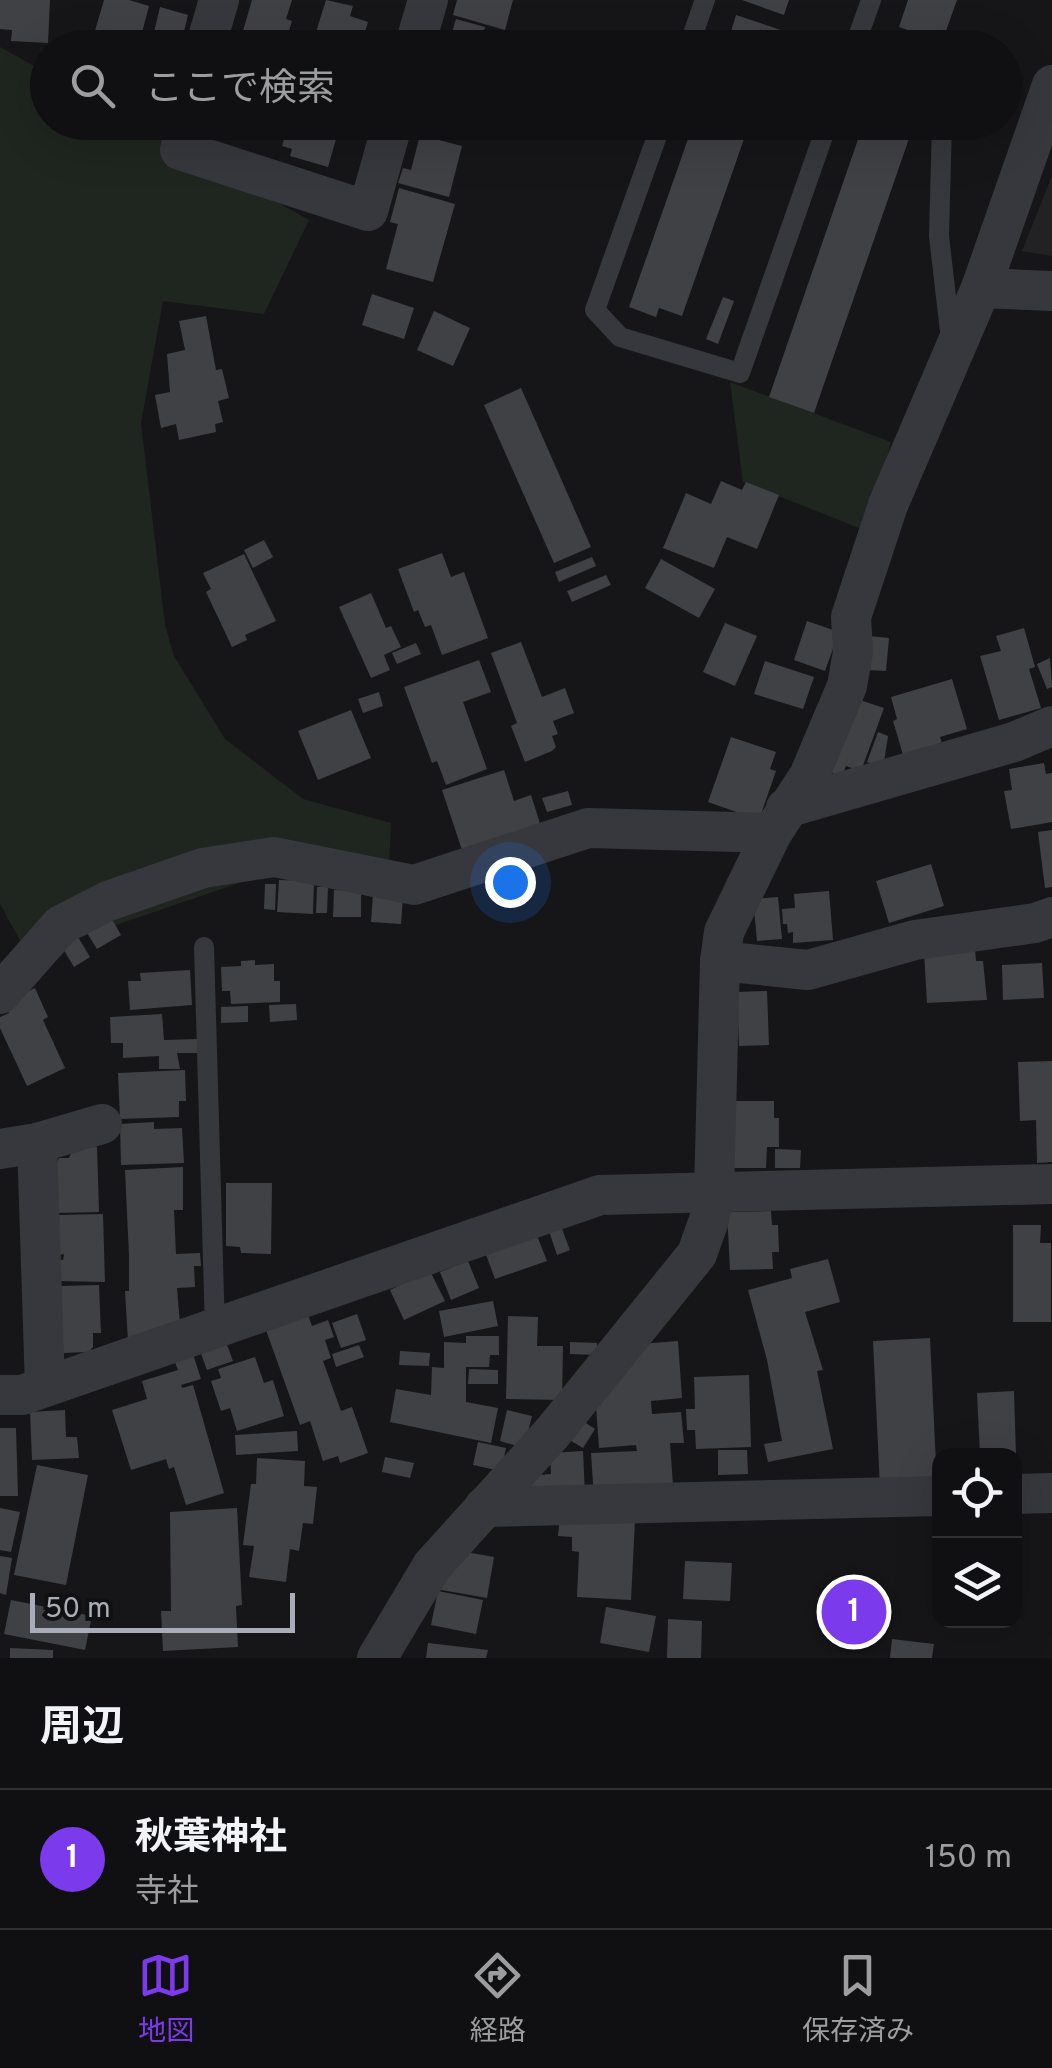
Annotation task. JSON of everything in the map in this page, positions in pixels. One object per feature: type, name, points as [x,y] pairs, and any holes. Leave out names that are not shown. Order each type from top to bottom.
[{"type":"street","points":[[210,30],[218,0]]},
{"type":"street","points":[[419,30],[428,0]]},
{"type":"street","points":[[377,1658],[432,1566],[553,1432],[697,1254],[714,1193],[724,932],[778,821],[809,776],[847,686],[853,652],[851,616],[888,504],[981,288],[1052,85]]},
{"type":"street","points":[[182,140],[180,150],[368,210],[388,140]]},
{"type":"street","points":[[981,288],[1052,291]]},
{"type":"street","points":[[0,994],[61,925],[108,901],[203,868],[274,857],[414,885],[588,828],[778,821],[1052,726]]},
{"type":"street","points":[[720,961],[808,970],[915,940],[1036,923],[1052,917]]},
{"type":"street","points":[[46,1387],[19,1146],[102,1124]]},
{"type":"street","points":[[0,1395],[22,1395],[46,1387],[600,1195],[1052,1184]]},
{"type":"street","points":[[1022,1494],[1052,1493]]},
{"type":"street","points":[[484,1507],[932,1496]]},
{"type":"lane","points":[[694,30],[705,0]]},
{"type":"lane","points":[[860,30],[871,0]]},
{"type":"lane","points":[[656,140],[595,310],[620,337],[740,373],[822,140]]},
{"type":"lane","points":[[942,140],[939,236],[952,352]]},
{"type":"lane","points":[[204,946],[215,1330]]},
{"type":"shaded area","points":[[0,47],[30,64],[30,140],[165,140],[309,220],[264,314],[163,301],[141,423],[165,625],[174,656],[225,739],[303,799],[391,823],[389,869],[315,857],[28,955],[0,904]]},
{"type":"shaded area","points":[[1052,176],[1052,256],[1022,251]]},
{"type":"shaded area","points":[[730,382],[891,442],[869,532],[743,482]]},
{"type":"building","points":[[0,0],[50,0],[49,30],[30,30],[30,42],[11,41],[12,30],[0,29]]},
{"type":"building","points":[[104,0],[129,0],[149,6],[143,30],[95,30]]},
{"type":"building","points":[[252,0],[292,0],[286,19],[292,21],[289,30],[243,30]]},
{"type":"building","points":[[326,0],[353,6],[350,16],[368,22],[366,30],[317,30]]},
{"type":"building","points":[[457,0],[513,0],[505,30],[453,15]]},
{"type":"building","points":[[742,0],[789,0],[784,15]]},
{"type":"building","points":[[908,0],[957,0],[946,30],[899,27]]},
{"type":"building","points":[[160,7],[188,15],[184,30],[154,30]]},
{"type":"building","points":[[736,15],[781,30],[731,30]]},
{"type":"building","points":[[456,19],[485,27],[484,30],[453,30]]},
{"type":"building","points":[[284,140],[336,140],[328,167],[290,156],[292,149],[282,146]]},
{"type":"building","points":[[419,140],[462,146],[449,197],[398,183],[403,168],[411,170]]},
{"type":"building","points":[[688,140],[744,140],[682,316],[659,308],[656,317],[629,307]]},
{"type":"building","points":[[858,140],[908,140],[814,413],[769,397]]},
{"type":"building","points":[[399,188],[455,204],[433,282],[386,269],[398,224],[390,222]]},
{"type":"building","points":[[372,294],[414,308],[404,339],[362,325]]},
{"type":"building","points":[[723,297],[734,301],[718,344],[706,339]]},
{"type":"building","points":[[434,311],[470,328],[453,366],[417,350]]},
{"type":"building","points":[[206,316],[216,370],[222,369],[229,398],[218,401],[223,422],[215,424],[216,432],[179,440],[176,424],[161,428],[155,395],[170,392],[167,354],[185,350],[179,321]]},
{"type":"building","points":[[521,388],[591,547],[554,563],[484,405]]},
{"type":"building","points":[[721,481],[742,490],[746,482],[779,495],[757,549],[727,537],[714,568],[663,548],[686,493],[711,504]]},
{"type":"building","points":[[264,540],[273,557],[253,568],[244,550]]},
{"type":"building","points":[[442,553],[451,577],[464,572],[488,638],[442,655],[431,625],[425,627],[418,610],[414,612],[398,569]]},
{"type":"building","points":[[244,554],[276,621],[245,635],[247,640],[232,647],[206,592],[211,589],[203,573]]},
{"type":"building","points":[[592,557],[596,566],[559,582],[555,572]]},
{"type":"building","points":[[661,559],[715,589],[699,618],[645,588]]},
{"type":"building","points":[[606,575],[611,585],[572,602],[567,591]]},
{"type":"building","points":[[371,593],[386,628],[391,626],[401,647],[384,655],[390,670],[371,678],[339,607]]},
{"type":"building","points":[[807,621],[839,632],[825,671],[794,660]]},
{"type":"building","points":[[725,623],[757,636],[735,686],[703,672]]},
{"type":"building","points":[[1024,628],[1035,667],[1029,669],[1041,708],[999,720],[980,656],[1001,651],[996,636]]},
{"type":"building","points":[[869,636],[889,638],[886,671],[866,670]]},
{"type":"building","points":[[521,642],[542,697],[565,688],[574,713],[553,721],[558,734],[552,736],[556,747],[552,751],[525,762],[511,726],[517,723],[491,653]]},
{"type":"building","points":[[416,643],[421,654],[397,664],[392,653]]},
{"type":"building","points":[[1050,658],[1052,687],[1047,689],[1037,664]]},
{"type":"building","points":[[479,660],[491,692],[463,702],[487,769],[446,785],[437,761],[432,763],[404,687]]},
{"type":"building","points":[[765,661],[814,677],[803,709],[754,694]]},
{"type":"building","points":[[952,679],[967,729],[940,737],[943,747],[904,758],[893,721],[897,719],[891,697]]},
{"type":"building","points":[[379,692],[383,706],[363,713],[358,699]]},
{"type":"building","points":[[854,698],[884,708],[861,771],[846,766],[842,776],[829,772]]},
{"type":"building","points":[[351,710],[371,758],[318,780],[298,731]]},
{"type":"building","points":[[878,732],[888,736],[883,768],[867,762]]},
{"type":"building","points":[[731,737],[776,752],[770,769],[776,771],[759,820],[708,802]]},
{"type":"building","points":[[1044,763],[1046,774],[1052,773],[1052,822],[1011,829],[1004,791],[1012,790],[1009,769]]},
{"type":"building","points":[[504,770],[514,801],[531,795],[542,830],[464,856],[442,790]]},
{"type":"building","points":[[568,791],[572,805],[547,812],[542,798]]},
{"type":"building","points":[[1052,830],[1052,887],[1045,888],[1038,832]]},
{"type":"building","points":[[931,864],[944,906],[889,923],[876,881]]},
{"type":"building","points":[[279,880],[314,881],[313,914],[277,912]]},
{"type":"building","points":[[265,884],[276,884],[275,910],[264,909]]},
{"type":"building","points":[[317,887],[328,887],[327,913],[316,913]]},
{"type":"building","points":[[334,890],[361,891],[361,917],[333,917]]},
{"type":"building","points":[[829,891],[833,940],[793,943],[793,932],[788,933],[787,924],[783,924],[782,909],[795,908],[794,894]]},
{"type":"building","points":[[373,894],[403,896],[401,924],[371,922]]},
{"type":"building","points":[[778,897],[782,939],[757,941],[753,899]]},
{"type":"building","points":[[109,914],[121,935],[97,949],[84,928]]},
{"type":"building","points":[[75,932],[90,957],[74,967],[59,942]]},
{"type":"building","points":[[975,949],[976,961],[983,961],[987,1000],[927,1003],[924,952]]},
{"type":"building","points":[[255,960],[255,965],[274,964],[274,981],[280,981],[280,1002],[231,1004],[230,991],[222,991],[221,967],[241,966],[241,961]]},
{"type":"building","points":[[1042,963],[1044,998],[1003,1000],[1002,965]]},
{"type":"building","points":[[190,970],[192,1005],[130,1010],[128,981],[141,981],[140,973]]},
{"type":"building","points":[[35,988],[48,1017],[43,1020],[65,1068],[27,1086],[0,1028],[0,1017],[9,1013],[5,1002]]},
{"type":"building","points":[[767,991],[769,1045],[739,1046],[737,992]]},
{"type":"building","points":[[296,1004],[297,1020],[270,1022],[269,1005]]},
{"type":"building","points":[[248,1006],[248,1022],[221,1023],[221,1007]]},
{"type":"building","points":[[162,1014],[164,1040],[199,1039],[199,1053],[177,1053],[180,1069],[159,1069],[159,1056],[123,1058],[123,1043],[111,1043],[110,1017]]},
{"type":"building","points":[[1052,1061],[1052,1162],[1037,1163],[1036,1120],[1020,1121],[1018,1062]]},
{"type":"building","points":[[185,1070],[186,1101],[179,1101],[179,1117],[120,1119],[118,1073]]},
{"type":"building","points":[[735,1101],[774,1101],[774,1118],[779,1118],[779,1147],[767,1147],[766,1168],[734,1168]]},
{"type":"building","points":[[154,1122],[154,1129],[182,1128],[184,1163],[121,1165],[120,1124]]},
{"type":"building","points":[[97,1147],[99,1212],[58,1213],[59,1158],[69,1158],[73,1148]]},
{"type":"building","points":[[775,1149],[801,1150],[800,1168],[775,1168]]},
{"type":"building","points":[[183,1167],[183,1210],[174,1210],[176,1254],[200,1253],[201,1266],[194,1266],[195,1287],[177,1288],[180,1324],[128,1342],[125,1170]]},
{"type":"building","points":[[226,1183],[272,1183],[271,1254],[241,1253],[240,1247],[226,1246]]},
{"type":"building","points":[[771,1211],[772,1225],[778,1225],[779,1252],[772,1252],[773,1269],[730,1270],[727,1212]]},
{"type":"building","points":[[103,1214],[105,1282],[58,1281],[57,1260],[63,1260],[64,1254],[59,1255],[58,1215]]},
{"type":"building","points":[[1013,1225],[1041,1225],[1040,1243],[1051,1243],[1051,1322],[1013,1322]]},
{"type":"building","points":[[561,1226],[570,1250],[557,1255],[549,1231]]},
{"type":"building","points":[[536,1233],[547,1261],[495,1279],[485,1252]]},
{"type":"building","points":[[828,1259],[840,1302],[805,1312],[823,1370],[817,1371],[833,1449],[768,1462],[764,1444],[782,1441],[767,1360],[748,1290],[792,1278],[790,1269]]},
{"type":"building","points":[[468,1261],[479,1288],[451,1300],[440,1272]]},
{"type":"building","points":[[430,1271],[445,1301],[404,1320],[390,1290]]},
{"type":"building","points":[[99,1285],[101,1333],[93,1333],[93,1347],[88,1352],[62,1353],[60,1286]]},
{"type":"building","points":[[493,1301],[498,1326],[444,1337],[439,1311]]},
{"type":"building","points":[[357,1314],[366,1340],[341,1348],[332,1323]]},
{"type":"building","points":[[308,1315],[312,1326],[328,1320],[334,1337],[325,1340],[331,1358],[323,1361],[341,1411],[352,1407],[368,1453],[340,1463],[338,1456],[323,1461],[310,1421],[300,1425],[266,1330]]},
{"type":"building","points":[[508,1316],[538,1317],[537,1346],[563,1346],[562,1400],[506,1399]]},
{"type":"building","points":[[466,1336],[499,1336],[499,1355],[490,1355],[489,1367],[466,1367],[466,1402],[498,1408],[491,1443],[390,1422],[396,1389],[431,1395],[432,1367],[444,1368],[444,1342],[466,1343]]},
{"type":"building","points":[[930,1338],[935,1448],[932,1448],[932,1486],[880,1488],[873,1341]]},
{"type":"building","points":[[678,1341],[682,1398],[651,1401],[652,1414],[681,1412],[684,1443],[670,1443],[674,1499],[594,1498],[591,1453],[637,1451],[636,1445],[599,1448],[595,1393],[640,1344]]},
{"type":"building","points":[[226,1342],[233,1361],[207,1370],[200,1351]]},
{"type":"building","points":[[570,1342],[597,1343],[597,1355],[570,1354]]},
{"type":"building","points":[[359,1345],[364,1357],[336,1367],[332,1354]]},
{"type":"building","points":[[400,1351],[430,1353],[429,1366],[399,1365]]},
{"type":"building","points":[[193,1354],[201,1379],[181,1385],[193,1385],[224,1493],[186,1505],[174,1467],[169,1469],[166,1459],[131,1470],[112,1410],[147,1399],[142,1381],[178,1370],[174,1360]]},
{"type":"building","points":[[255,1357],[264,1383],[273,1380],[284,1416],[237,1431],[230,1408],[221,1411],[211,1381],[221,1378],[218,1369]]},
{"type":"building","points":[[469,1369],[498,1370],[498,1384],[468,1384]]},
{"type":"building","points":[[749,1375],[751,1447],[696,1449],[695,1430],[687,1430],[686,1409],[695,1409],[694,1377]]},
{"type":"building","points":[[1014,1391],[1016,1448],[980,1448],[977,1393]]},
{"type":"building","points":[[65,1410],[66,1437],[77,1437],[79,1458],[32,1460],[30,1412]]},
{"type":"building","points":[[507,1410],[532,1416],[524,1448],[500,1441]]},
{"type":"building","points":[[578,1418],[595,1429],[583,1448],[566,1438]]},
{"type":"building","points":[[0,1428],[16,1428],[18,1496],[0,1496]]},
{"type":"building","points":[[297,1431],[298,1451],[236,1455],[235,1435]]},
{"type":"building","points":[[478,1442],[506,1448],[501,1471],[473,1465]]},
{"type":"building","points":[[718,1450],[747,1450],[748,1474],[718,1475]]},
{"type":"building","points":[[583,1451],[585,1495],[529,1499],[527,1476],[551,1474],[550,1453]]},
{"type":"building","points":[[385,1457],[414,1463],[410,1478],[382,1472]]},
{"type":"building","points":[[257,1458],[305,1461],[304,1486],[317,1487],[313,1524],[303,1523],[299,1551],[290,1549],[286,1582],[249,1577],[254,1546],[243,1545],[251,1484],[256,1484]]},
{"type":"building","points":[[37,1465],[88,1475],[66,1585],[14,1575]]},
{"type":"building","points":[[0,1508],[20,1512],[11,1552],[0,1550]]},
{"type":"building","points":[[237,1508],[242,1605],[236,1606],[238,1647],[163,1651],[161,1611],[171,1611],[170,1512]]},
{"type":"building","points":[[560,1515],[635,1520],[631,1600],[577,1597],[579,1552],[572,1551],[572,1537],[558,1536]]},
{"type":"building","points":[[455,1550],[494,1557],[487,1598],[436,1589]]},
{"type":"building","points":[[0,1556],[12,1558],[6,1595],[0,1593]]},
{"type":"building","points":[[685,1561],[732,1563],[730,1601],[683,1599]]},
{"type":"building","points":[[438,1591],[483,1600],[476,1634],[431,1625]]},
{"type":"building","points":[[11,1600],[92,1616],[85,1650],[4,1634]]},
{"type":"building","points":[[606,1607],[656,1616],[649,1652],[600,1643]]},
{"type":"building","points":[[668,1619],[702,1621],[701,1658],[667,1658]]},
{"type":"building","points":[[892,1639],[934,1644],[932,1658],[890,1658]]},
{"type":"building","points":[[428,1643],[488,1650],[486,1658],[426,1658]]},
{"type":"building","points":[[10,1648],[53,1650],[53,1658],[10,1658]]},
{"type":"place","name":"秋葉神社","points":[[854,1612]]}]
